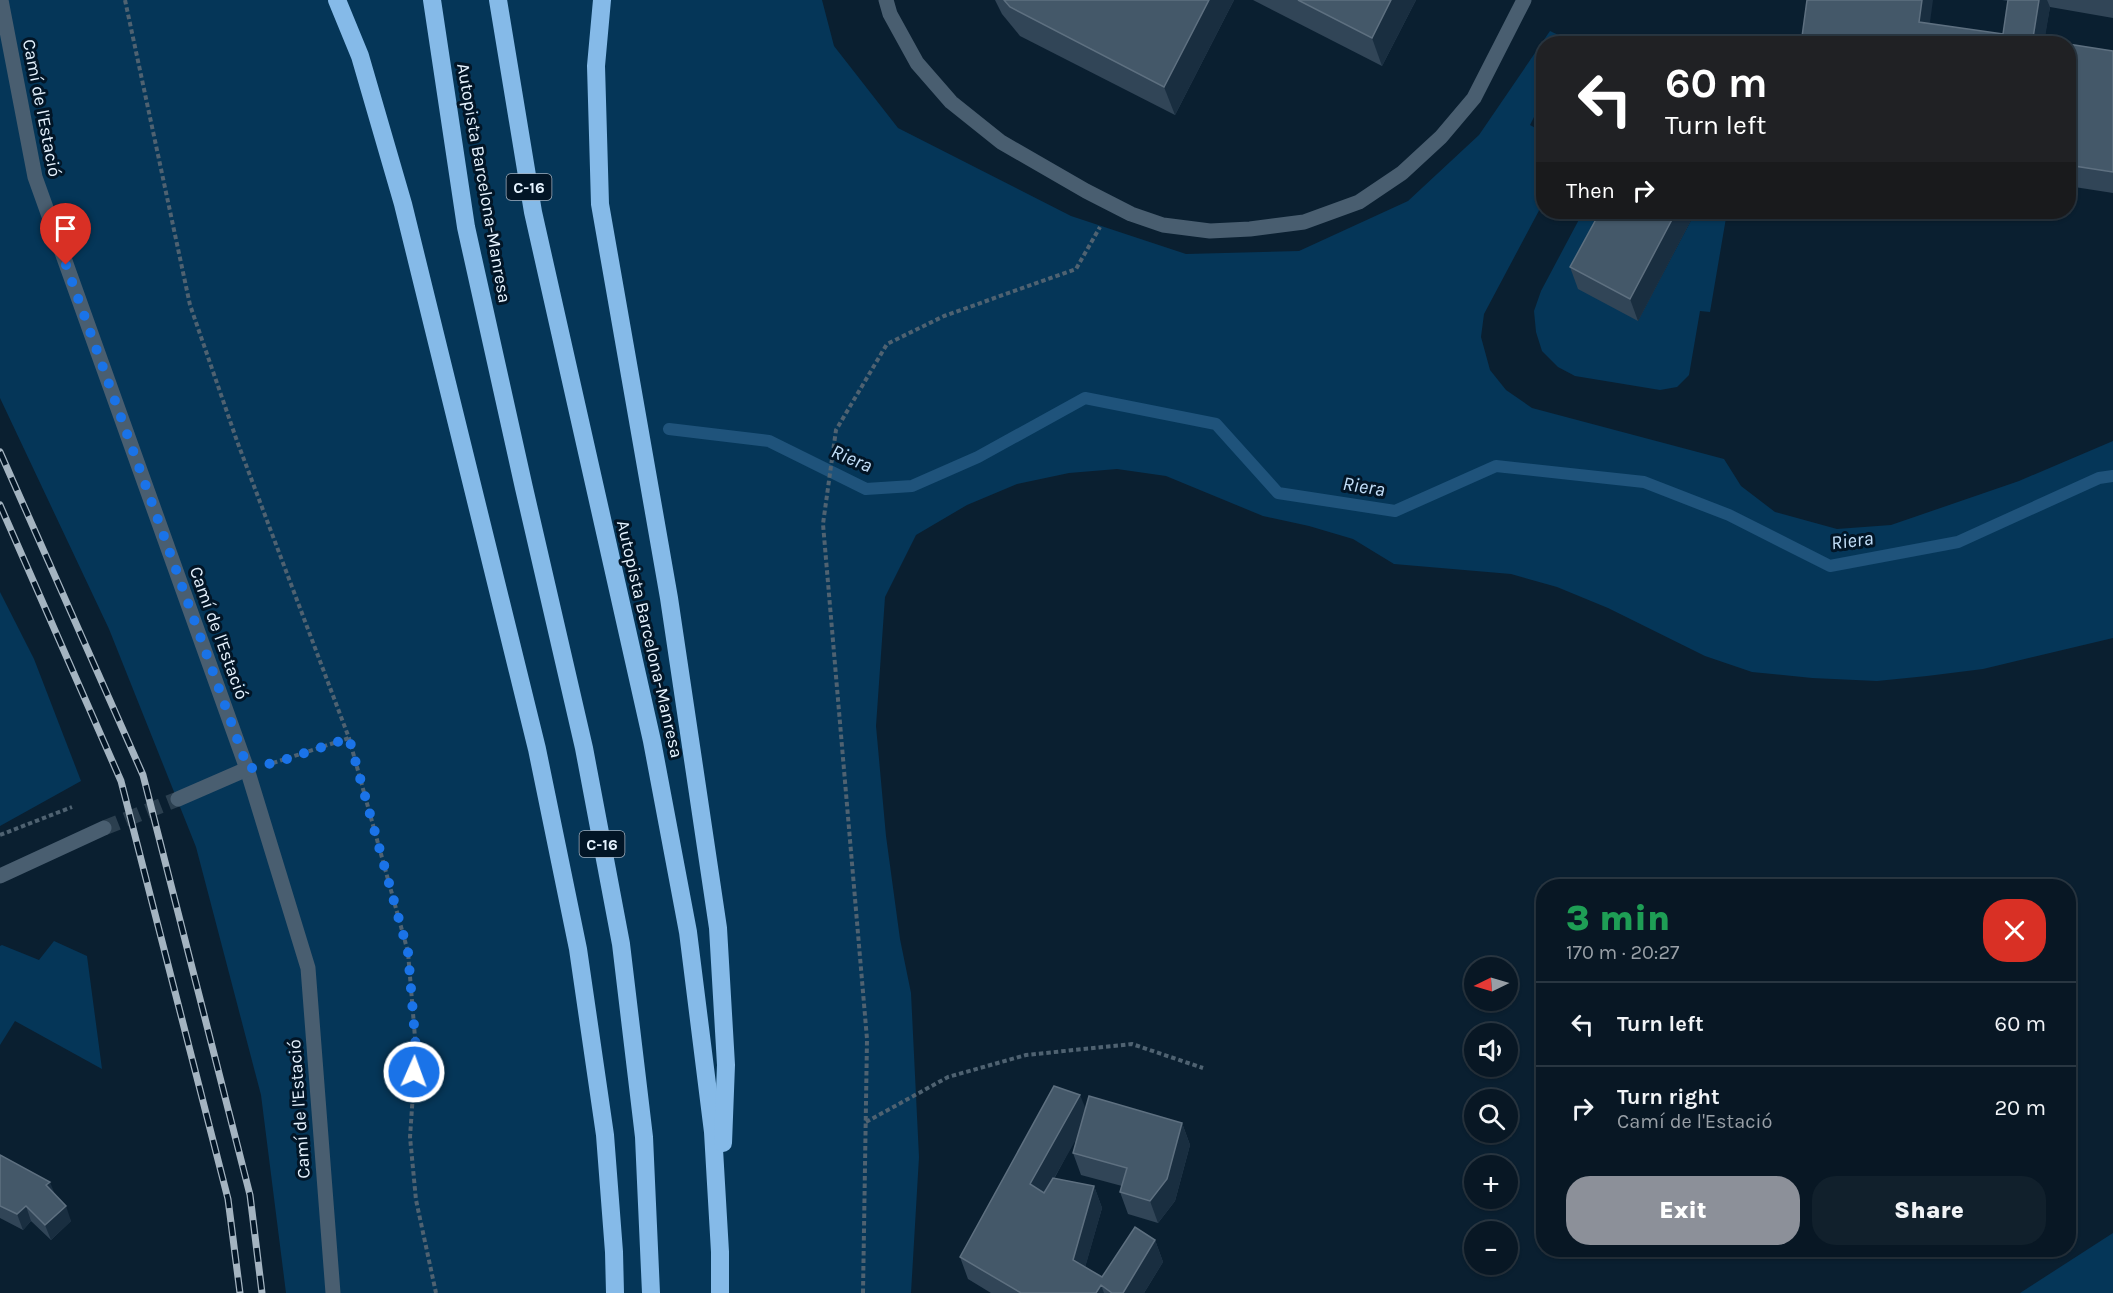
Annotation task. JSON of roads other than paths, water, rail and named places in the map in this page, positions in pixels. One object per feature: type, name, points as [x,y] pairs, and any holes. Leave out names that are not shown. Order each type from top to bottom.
[{"type":"highway","points":[[336,0],[360,56],[403,204],[537,749],[578,949],[605,1135],[615,1293]]},
{"type":"highway","name":"Autopista Barcelona-Manresa","points":[[432,0],[466,227],[584,748],[621,944],[644,1137],[651,1293]]},
{"type":"highway","name":"Autopista Barcelona-Manresa","points":[[498,0],[533,212],[652,741],[688,932],[713,1132],[720,1293]]},
{"type":"highway","points":[[602,0],[596,66],[600,204],[669,598],[718,928],[726,1065],[720,1252]]},
{"type":"street","name":"Camí de l'Estació","points":[[1,0],[35,177],[248,769],[308,968],[333,1293]]},
{"type":"street","points":[[886,0],[890,14],[917,63],[951,102],[1001,142],[1086,192],[1131,214],[1163,225],[1210,231],[1250,229],[1304,222],[1359,201],[1402,173],[1441,137],[1474,98],[1524,0]]},
{"type":"street","points":[[178,799],[248,769]]},
{"type":"street","points":[[0,876],[104,828]]},
{"type":"waterway","name":"Riera","points":[[669,429],[769,441],[866,489],[912,486],[978,457],[1085,398],[1216,424],[1278,493],[1395,511],[1496,466],[1644,482],[1729,515],[1830,566],[1958,542],[2099,478],[2113,476]]},
{"type":"tunnel","points":[[104,828],[178,799]]},
{"type":"railway","points":[[0,452],[143,775],[250,1195],[262,1293]]},
{"type":"railway","points":[[0,505],[121,781],[228,1199],[240,1293]]}]
